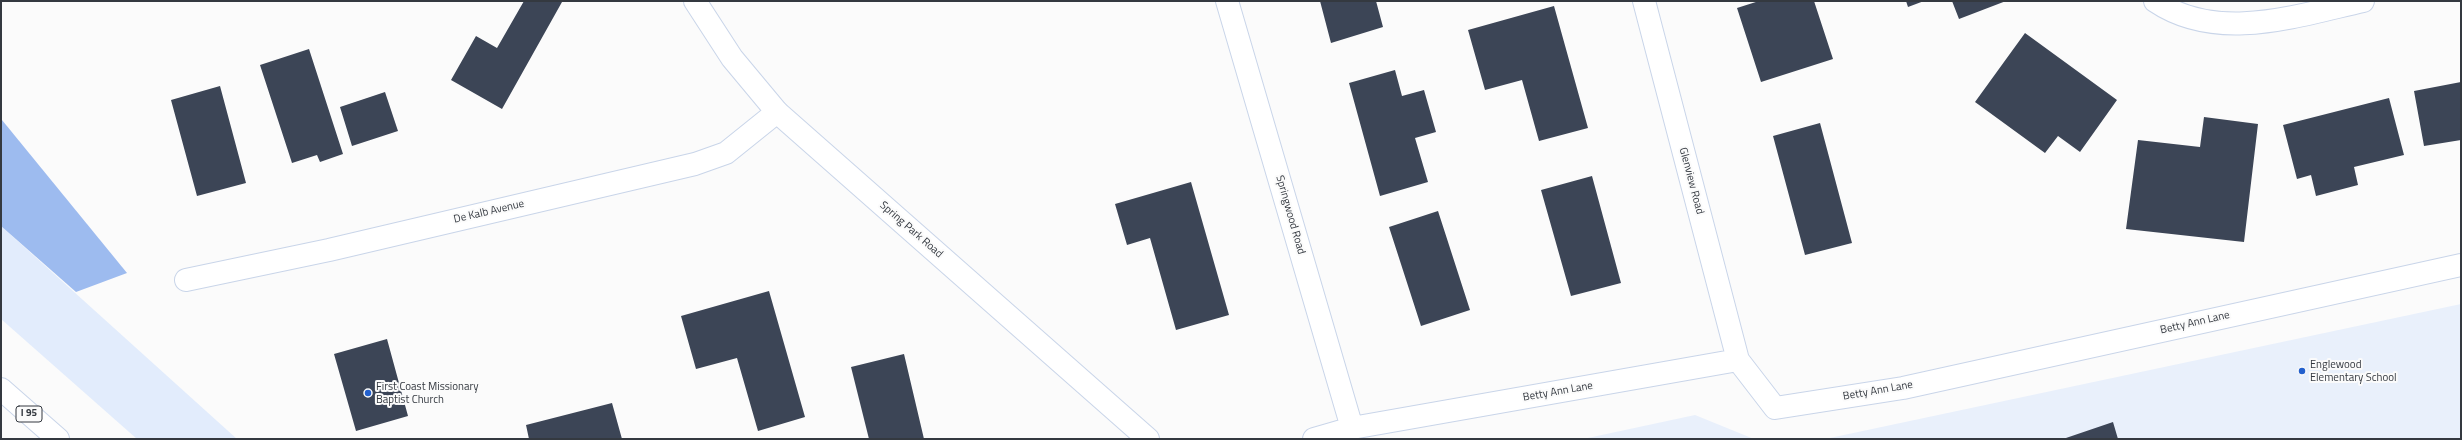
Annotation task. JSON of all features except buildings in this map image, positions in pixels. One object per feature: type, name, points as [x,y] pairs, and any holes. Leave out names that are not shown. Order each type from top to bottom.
[{"type":"main road","name":"Spring Park Road","points":[[695,1],[732,58],[777,112],[1148,439]]},
{"type":"main road","name":"Springwood Road","points":[[1227,1],[1352,428]]},
{"type":"main road","name":"Glenview Road","points":[[1644,1],[1738,360]]},
{"type":"main road","points":[[2156,2],[2190,17],[2232,24],[2278,20],[2363,1]]},
{"type":"main road","name":"De Kalb Avenue","points":[[186,280],[329,250],[695,164],[726,153],[777,112]]},
{"type":"main road","name":"Betty Ann Lane","points":[[1314,439],[1352,428],[1738,360],[1775,408],[1903,388],[2461,265]]},
{"type":"main road","name":"I 95","points":[[1,389],[58,439]]},
{"type":"shaded area","points":[[1,120],[127,273],[76,292],[1,226]]},
{"type":"shaded area","points":[[1,226],[237,439],[137,439],[1,319]]},
{"type":"shaded area","name":"Englewood Elementary School","points":[[2461,304],[2461,439],[1825,439]]},
{"type":"shaded area","points":[[1695,415],[1754,439],[1583,439]]},
{"type":"place","name":"Englewood Elementary School","points":[[2302,371]]},
{"type":"place","name":"First Coast Missionary Baptist Church","points":[[368,393]]}]
